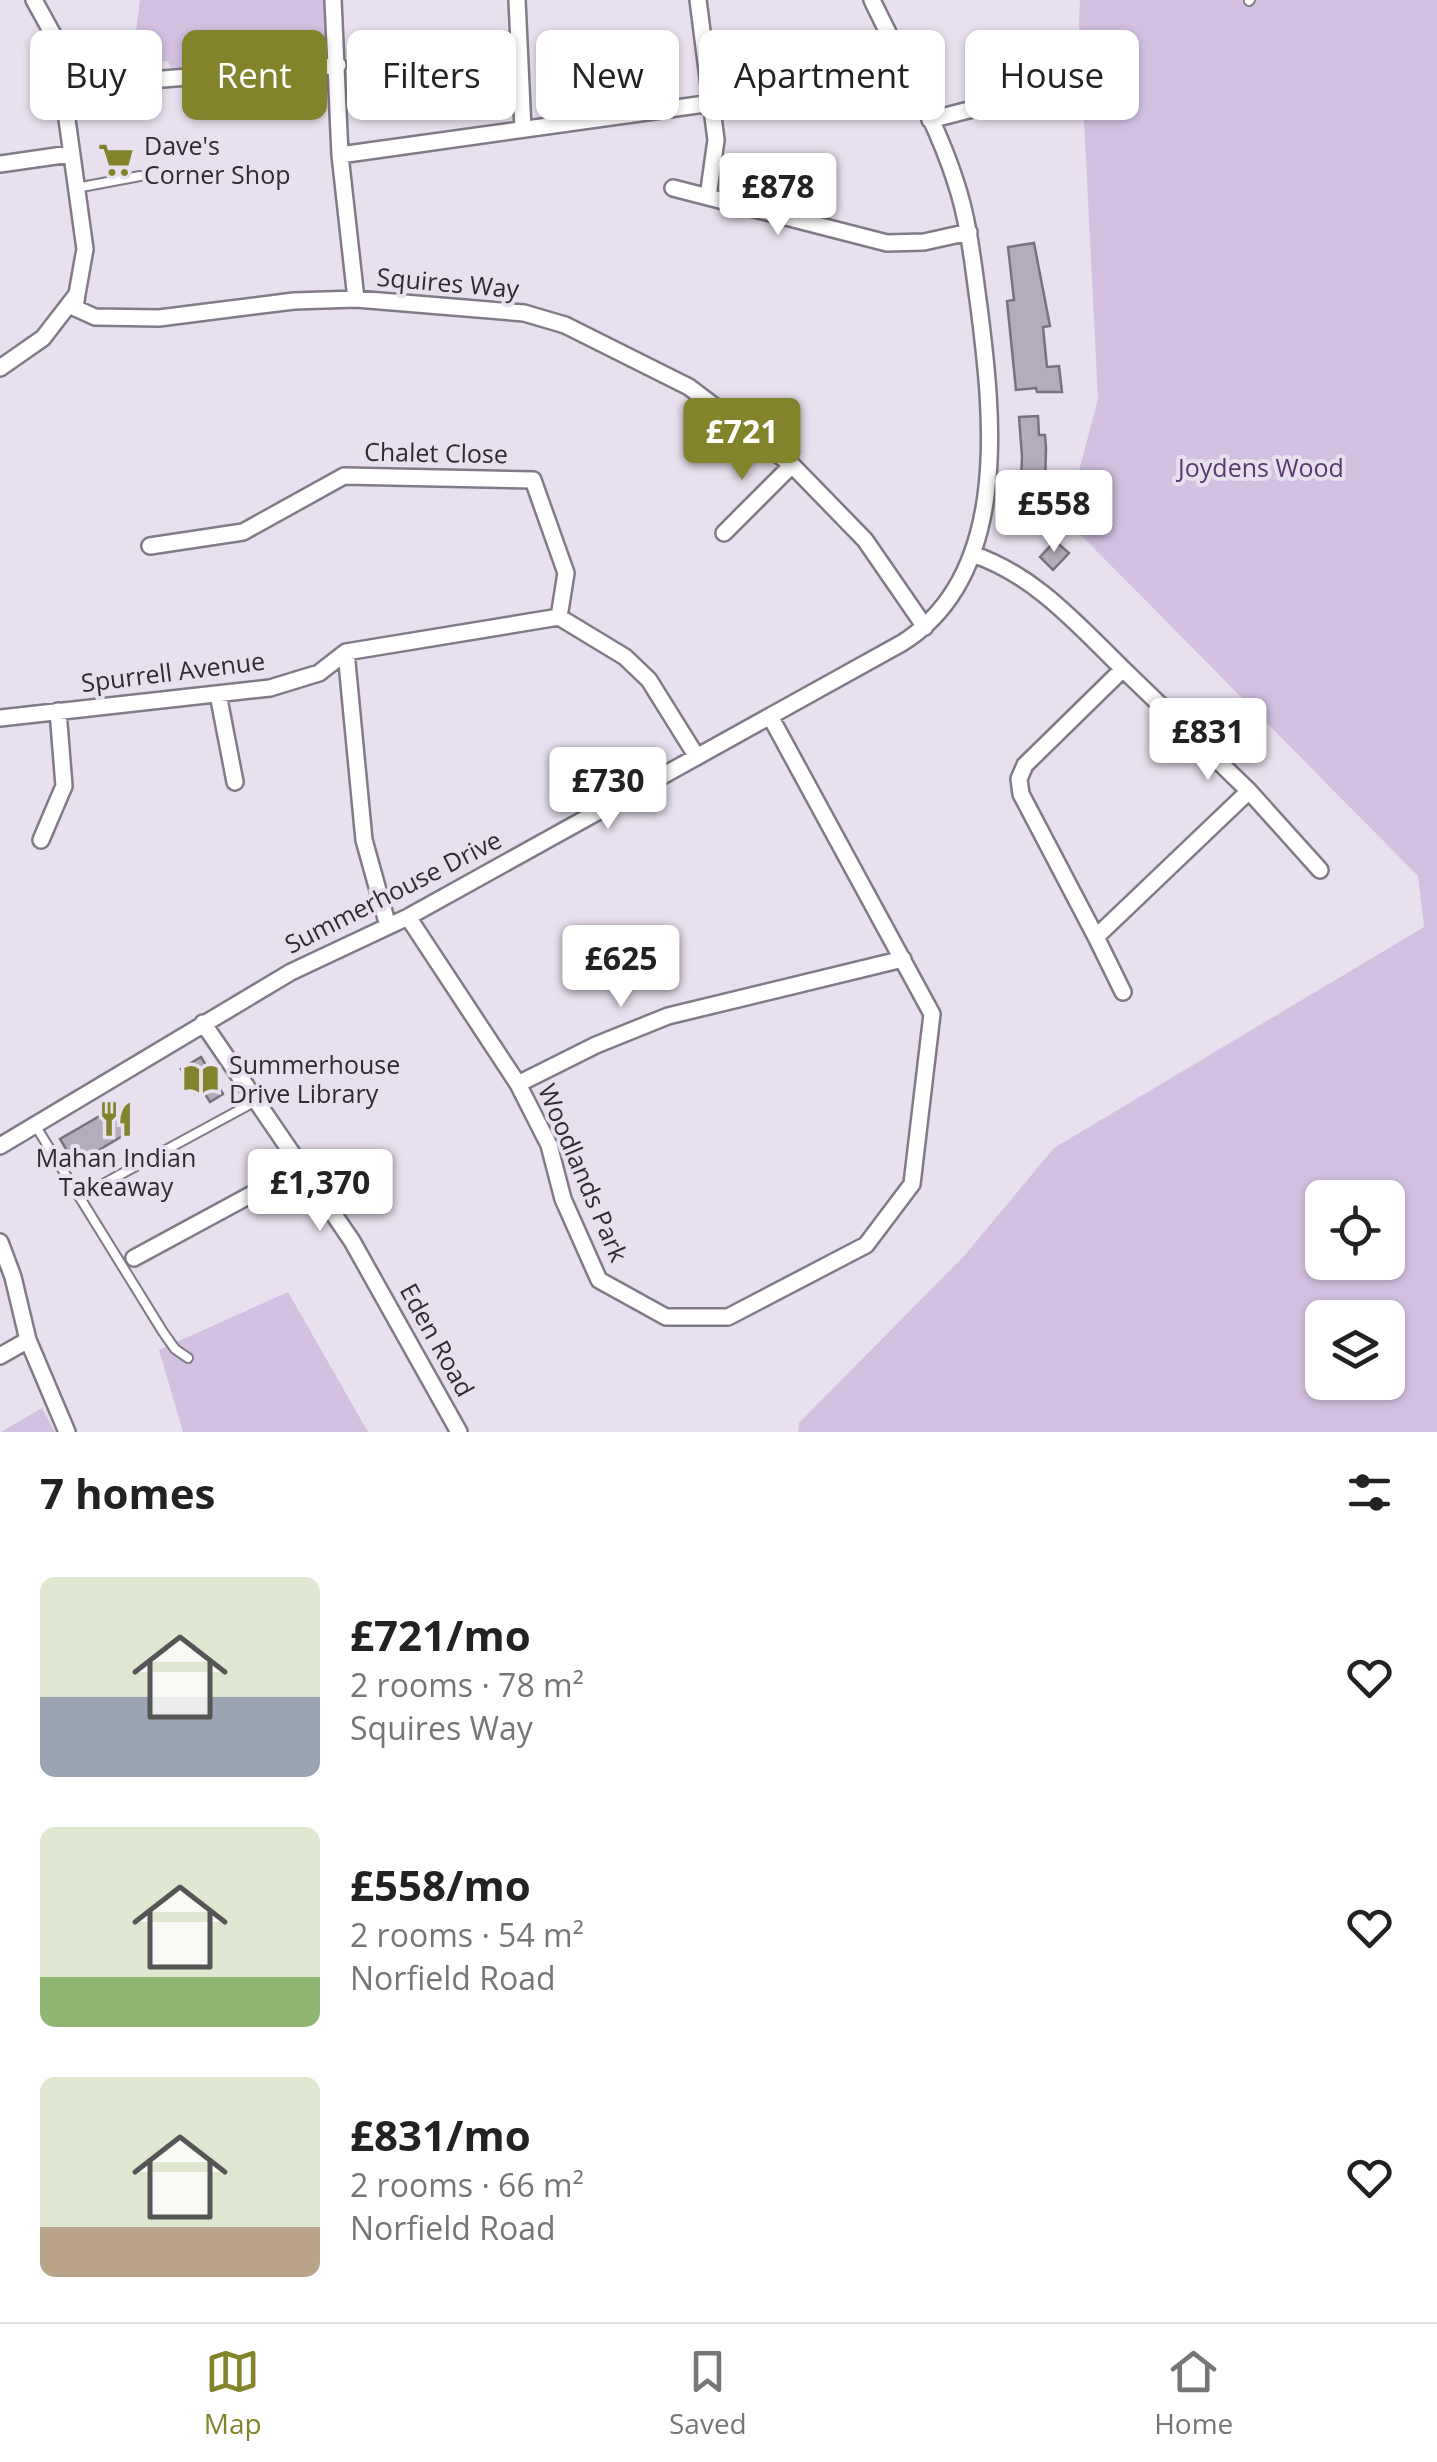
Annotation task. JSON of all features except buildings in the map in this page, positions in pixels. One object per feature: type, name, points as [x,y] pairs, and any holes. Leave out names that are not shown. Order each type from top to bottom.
[{"type":"street","points":[[0,368],[43,338],[77,294],[85,250],[56,40],[34,0]]},
{"type":"street","points":[[334,0],[340,155],[356,299]]},
{"type":"street","points":[[516,0],[523,129]]},
{"type":"street","points":[[698,0],[702,30]]},
{"type":"street","name":"Summerhouse Drive","points":[[872,0],[886,30]]},
{"type":"street","points":[[163,80],[338,65]]},
{"type":"street","points":[[340,155],[699,104]]},
{"type":"street","points":[[708,196],[716,140],[714,120]]},
{"type":"street","name":"Summerhouse Drive","points":[[0,1146],[290,972],[408,917],[902,644],[925,627],[954,592],[972,554],[991,446],[969,232],[946,152],[930,120]]},
{"type":"street","points":[[0,164],[70,154]]},
{"type":"street","points":[[673,188],[888,243],[924,242],[969,232]]},
{"type":"street","name":"Squires Way","points":[[77,294],[75,308],[96,317],[159,318],[294,301],[356,299],[524,313],[565,324],[689,387],[792,465],[865,540],[925,627]]},
{"type":"street","points":[[724,533],[792,465]]},
{"type":"street","name":"Chalet Close","points":[[150,546],[243,532],[344,476],[533,480],[566,572],[559,618]]},
{"type":"street","points":[[972,554],[1007,568],[1038,589],[1249,791],[1320,870]]},
{"type":"street","name":"Spurrell Avenue","points":[[0,718],[270,688],[318,673],[346,652],[537,618],[559,618]]},
{"type":"street","points":[[559,618],[625,658],[649,680],[698,757]]},
{"type":"street","points":[[346,652],[364,840],[388,926]]},
{"type":"street","points":[[1123,670],[1033,756],[1019,779],[1021,794],[1123,992]]},
{"type":"street","points":[[218,694],[234,782]]},
{"type":"street","points":[[40,840],[64,786],[58,710]]},
{"type":"street","name":"Woodlands Park","points":[[408,917],[518,1084],[549,1145],[563,1199],[599,1280],[666,1318],[728,1317],[866,1245],[912,1184],[932,1014],[770,716]]},
{"type":"street","points":[[1096,938],[1249,791]]},
{"type":"street","name":"Woodlands Park","points":[[518,1084],[596,1044],[668,1016],[902,959]]},
{"type":"street","name":"Eden Road","points":[[203,1023],[352,1241],[459,1432]]},
{"type":"street","points":[[134,1258],[302,1167]]},
{"type":"street","points":[[0,1242],[28,1340],[67,1432]]},
{"type":"street","points":[[0,1356],[28,1340]]},
{"type":"lane","points":[[76,188],[140,176]]},
{"type":"lane","points":[[79,1197],[256,1100]]},
{"type":"lane","points":[[35,1125],[163,1332],[175,1350],[188,1358]]},
{"type":"green space","points":[[140,0],[326,0],[327,30],[182,30],[182,71],[162,61],[162,30],[136,30]]},
{"type":"green space","name":"Joydens Wood","points":[[1080,0],[1437,0],[1437,1432],[798,1432],[799,1423],[964,1256],[1054,1148],[1424,927],[1418,876],[1066,520],[1098,399],[1084,120],[1139,120],[1139,30],[1079,30]]},
{"type":"green space","points":[[288,1292],[368,1432],[183,1432],[159,1350]]},
{"type":"green space","points":[[42,1408],[55,1432],[1,1432]]},
{"type":"place","name":"Dave's Corner Shop","points":[[116,160]]},
{"type":"place","name":"Summerhouse Drive Library","points":[[201,1079]]},
{"type":"place","name":"Mahan Indian Takeaway","points":[[116,1119]]}]
